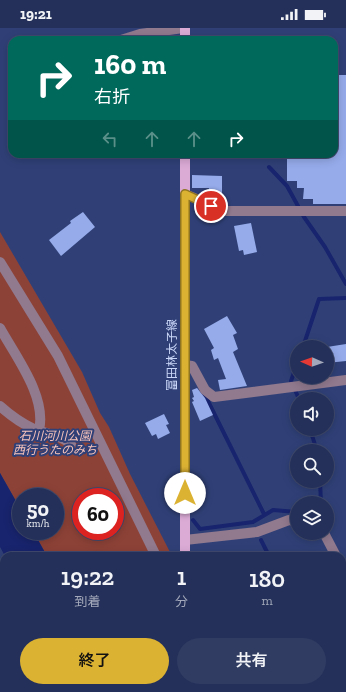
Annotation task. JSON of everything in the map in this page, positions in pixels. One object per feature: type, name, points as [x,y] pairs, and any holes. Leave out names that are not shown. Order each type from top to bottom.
[{"type":"main road","name":"富田林太子線","points":[[184,552],[185,158]]},
{"type":"street","points":[[129,36],[139,31],[184,28]]},
{"type":"street","points":[[185,194],[225,211],[346,211]]},
{"type":"street","points":[[0,262],[58,356],[154,552]]},
{"type":"street","points":[[0,328],[38,398],[41,422],[39,430]]},
{"type":"street","points":[[185,365],[192,366],[206,390],[214,397],[346,380]]},
{"type":"street","points":[[0,406],[10,416],[39,430],[60,436],[71,444]]},
{"type":"street","points":[[185,540],[257,532],[290,520]]},
{"type":"street","points":[[328,540],[334,552]]},
{"type":"green space","name":"石川河川公園 西行うたのみち","points":[[0,232],[82,372],[100,413],[109,427],[130,474],[170,552],[45,552],[38,540],[64,540],[64,488],[12,488],[12,494],[0,473]]},
{"type":"shaded area","points":[[0,473],[12,494],[12,540],[38,540],[45,552],[3,552],[0,547]]},
{"type":"building","points":[[338,75],[346,75],[346,204],[313,204],[313,199],[303,199],[304,188],[297,188],[297,181],[287,181],[287,158],[338,158]]},
{"type":"building","points":[[192,175],[222,176],[222,193],[208,193],[209,188],[192,188]]},
{"type":"building","points":[[83,212],[95,227],[61,256],[49,240],[71,223],[70,221]]},
{"type":"building","points":[[251,223],[257,252],[244,255],[243,250],[239,251],[234,226]]},
{"type":"building","points":[[227,316],[237,333],[233,335],[238,349],[233,352],[247,386],[220,390],[218,380],[226,379],[218,358],[214,360],[211,350],[214,348],[204,329]]},
{"type":"building","points":[[346,344],[346,361],[334,362],[334,346]]},
{"type":"building","points":[[197,388],[205,398],[213,415],[200,421],[192,402],[194,401],[192,398],[194,397],[192,390]]},
{"type":"building","points":[[164,414],[169,424],[166,425],[170,433],[158,439],[156,434],[152,436],[145,423]]},
{"type":"waterway","points":[[269,167],[287,186],[304,217],[325,247],[346,284]]},
{"type":"waterway","points":[[305,340],[319,299],[346,298]]},
{"type":"waterway","points":[[292,384],[296,392]]},
{"type":"waterway","points":[[204,393],[264,514]]},
{"type":"waterway","points":[[312,436],[315,444]]},
{"type":"waterway","points":[[320,488],[321,496]]},
{"type":"waterway","points":[[193,520],[200,529],[253,522],[273,510],[290,511]]},
{"type":"waterway","points":[[261,540],[267,552]]},
{"type":"route","points":[[185,493],[185,194],[211,206]]}]
